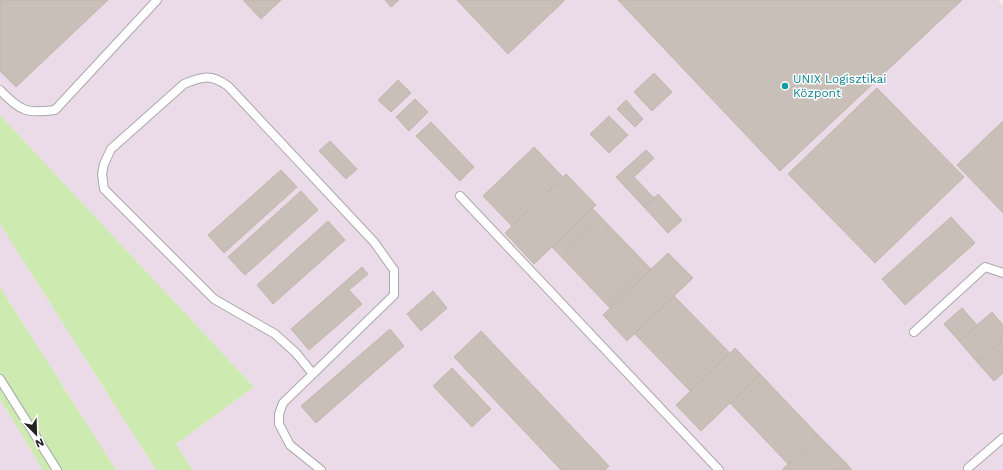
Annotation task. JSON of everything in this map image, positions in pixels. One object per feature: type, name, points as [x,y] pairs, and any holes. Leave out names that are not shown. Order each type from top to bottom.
[{"type":"lane","points":[[0,90],[21,110],[40,112],[55,110],[157,0]]},
{"type":"lane","points":[[313,374],[296,353],[275,334],[214,300],[104,189],[102,174],[104,164],[111,149],[184,84],[199,78],[209,77],[218,79],[228,86],[374,242],[394,270],[394,296],[283,404],[279,414],[279,424],[290,445],[321,470]]},
{"type":"lane","points":[[460,196],[719,470]]},
{"type":"lane","points":[[914,332],[985,267],[1003,273]]},
{"type":"lane","points":[[0,379],[57,470]]},
{"type":"lane","points":[[968,468],[1003,438]]},
{"type":"shaded area","points":[[0,0],[998,0],[1003,5],[1003,470],[193,470],[176,444],[254,387],[0,115]]},
{"type":"shaded area","points":[[0,224],[156,470],[116,470],[0,287]]},
{"type":"shaded area","points":[[0,399],[43,470],[0,470]]},
{"type":"green space","points":[[0,115],[254,387],[176,444],[193,470],[156,470],[0,224]]},
{"type":"green space","points":[[0,287],[116,470],[43,470],[0,399]]},
{"type":"building","points":[[0,0],[108,0],[16,87],[0,71]]},
{"type":"building","points":[[243,0],[281,0],[261,19]]},
{"type":"building","points":[[385,0],[399,0],[391,7]]},
{"type":"building","points":[[457,0],[565,0],[508,54]]},
{"type":"building","name":"UNIX Logisztikai Központ","points":[[618,0],[962,0],[780,171]]},
{"type":"building","points":[[654,73],[672,92],[652,111],[634,92]]},
{"type":"building","points":[[398,80],[411,93],[391,112],[378,100]]},
{"type":"building","points":[[877,88],[964,177],[875,263],[788,174]]},
{"type":"building","points":[[415,99],[428,112],[409,131],[396,117]]},
{"type":"building","points":[[626,100],[643,119],[635,127],[617,109]]},
{"type":"building","points":[[609,116],[628,135],[609,153],[590,134]]},
{"type":"building","points":[[1003,121],[1003,213],[957,165]]},
{"type":"building","points":[[431,122],[474,167],[460,181],[416,136]]},
{"type":"building","points":[[330,141],[357,169],[346,179],[319,151]]},
{"type":"building","points":[[534,147],[563,177],[512,226],[483,196]]},
{"type":"building","points":[[646,150],[654,158],[634,177],[654,198],[644,207],[616,177]]},
{"type":"building","points":[[281,170],[297,187],[224,253],[208,235]]},
{"type":"building","points":[[566,174],[596,205],[534,264],[505,233]]},
{"type":"building","points":[[301,191],[318,210],[245,275],[228,257]]},
{"type":"building","points":[[658,194],[682,220],[668,233],[644,207]]},
{"type":"building","points":[[592,208],[651,269],[610,308],[552,247]]},
{"type":"building","points":[[951,217],[975,243],[905,305],[882,279]]},
{"type":"building","points":[[598,220],[646,267],[613,300],[565,252]]},
{"type":"building","points":[[328,221],[345,240],[273,304],[257,285]]},
{"type":"building","points":[[668,253],[693,278],[627,341],[603,315]]},
{"type":"building","points":[[362,267],[368,274],[349,290],[362,304],[309,350],[291,329]]},
{"type":"building","points":[[433,291],[447,308],[421,331],[407,314]]},
{"type":"building","points":[[674,296],[730,353],[690,391],[635,334]]},
{"type":"building","points":[[962,308],[977,325],[959,341],[944,324]]},
{"type":"building","points":[[992,312],[1003,325],[1003,339],[977,362],[959,341]]},
{"type":"building","points":[[390,329],[404,346],[316,423],[301,406]]},
{"type":"building","points":[[481,331],[609,466],[605,470],[561,470],[454,357]]},
{"type":"building","points":[[1002,340],[1003,373],[994,381],[977,362]]},
{"type":"building","points":[[735,348],[760,374],[701,431],[676,405]]},
{"type":"building","points":[[452,368],[491,409],[472,427],[433,386]]},
{"type":"building","points":[[760,374],[818,435],[788,464],[730,403]]},
{"type":"building","points":[[818,435],[846,463],[839,470],[782,470]]},
{"type":"building","points":[[846,463],[852,470],[839,470]]},
{"type":"place","name":"UNIX Logisztikai Központ","points":[[785,86]]}]
